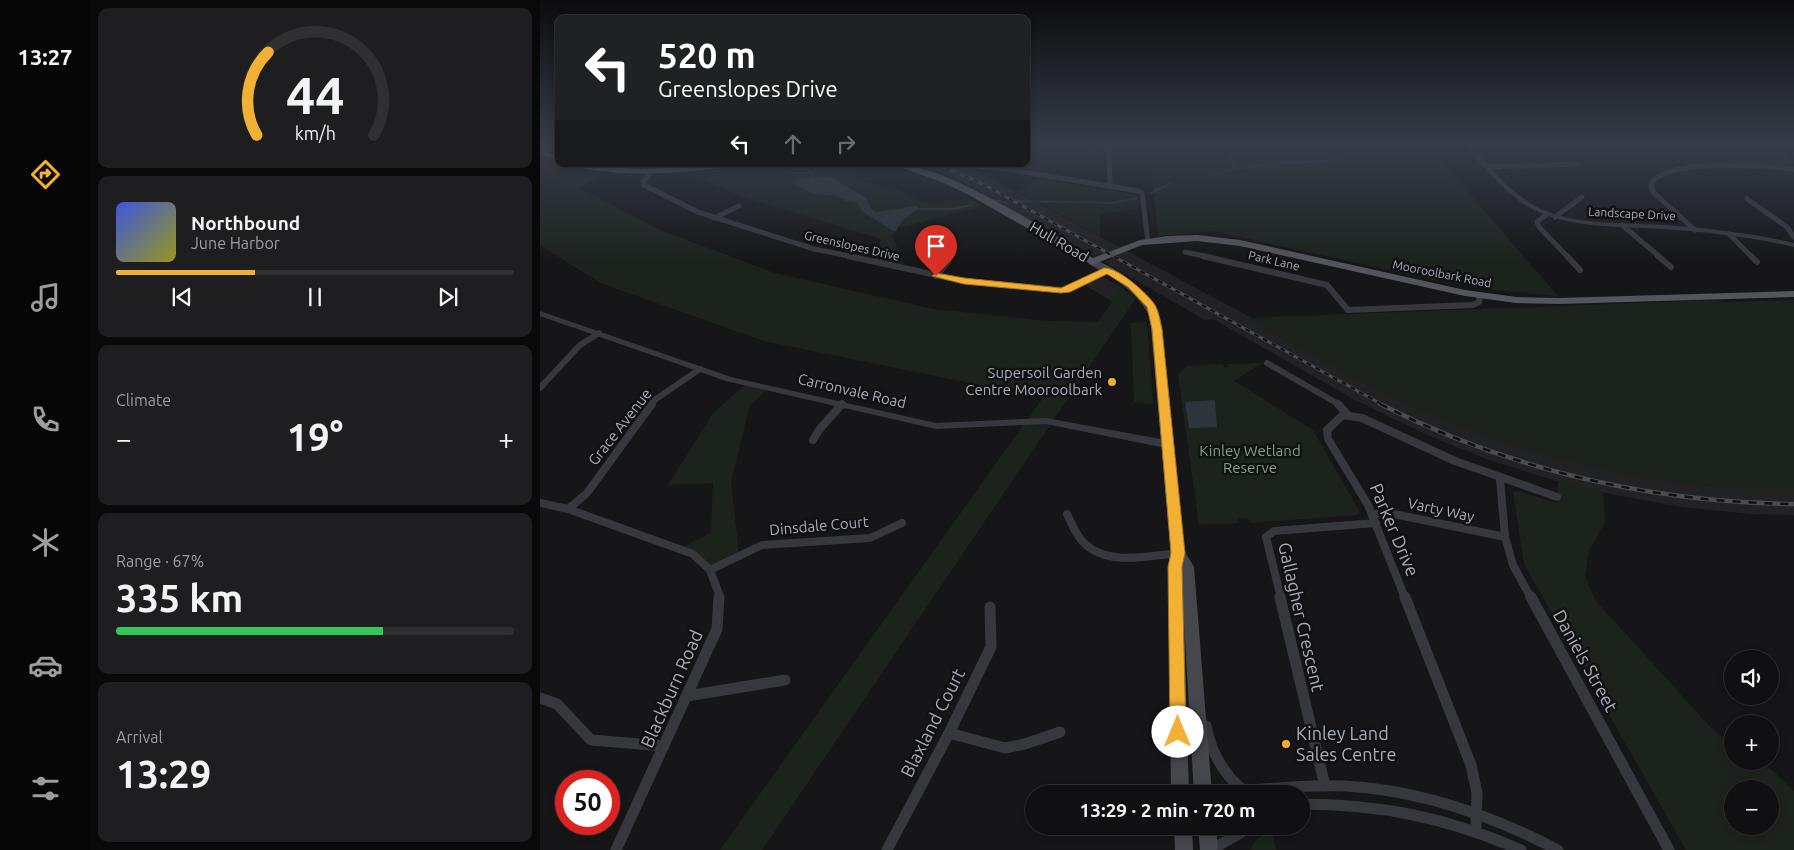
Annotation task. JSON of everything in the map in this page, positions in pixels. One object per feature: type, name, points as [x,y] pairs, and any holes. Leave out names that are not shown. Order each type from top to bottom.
[{"type":"main road","name":"Hull Road","points":[[953,184],[1107,270],[1140,293],[1151,307],[1155,317],[1178,553],[1175,567],[1180,785]]},
{"type":"main road","name":"Mooroolbark Road","points":[[1092,262],[1120,250],[1148,242],[1190,238],[1225,240],[1480,296],[1538,301],[1794,294]]},
{"type":"main road","name":"Hull Road","points":[[1178,553],[1186,567],[1203,785]]},
{"type":"main road","points":[[1183,835],[1184,850]]},
{"type":"main road","points":[[1208,835],[1210,850]]},
{"type":"street","name":"Greenslopes Drive","points":[[644,184],[714,218],[814,249],[936,276],[964,281],[1067,290],[1107,270]]},
{"type":"street","points":[[1094,184],[1134,190],[1142,194],[1148,242]]},
{"type":"street","name":"Landscape Drive","points":[[1505,184],[1526,204],[1555,217],[1587,223],[1622,224],[1754,236],[1794,245]]},
{"type":"street","points":[[1652,184],[1651,187],[1655,194],[1695,230]]},
{"type":"street","points":[[1555,217],[1582,197]]},
{"type":"street","points":[[1747,199],[1787,227],[1794,237]]},
{"type":"street","points":[[714,218],[739,206]]},
{"type":"street","points":[[1547,214],[1537,222],[1539,227],[1580,270]]},
{"type":"street","points":[[1622,224],[1671,267]]},
{"type":"street","points":[[1729,234],[1757,262]]},
{"type":"street","points":[[936,276],[948,262],[942,237]]},
{"type":"street","name":"Park Lane","points":[[1185,252],[1327,285],[1348,310],[1473,305],[1479,302],[1480,296]]},
{"type":"street","name":"Carronvale Road","points":[[540,313],[729,379],[936,426],[1046,421],[1166,444]]},
{"type":"street","points":[[540,388],[580,345],[600,333]]},
{"type":"street","points":[[1267,363],[1341,406],[1346,414],[1354,415],[1414,445],[1500,479],[1557,496]]},
{"type":"street","name":"Grace Avenue","points":[[568,509],[587,493],[656,399],[700,369]]},
{"type":"street","points":[[813,440],[819,430],[842,404]]},
{"type":"street","name":"Parker Drive","points":[[1346,414],[1329,426],[1326,434],[1361,492],[1374,519],[1471,765],[1476,788],[1476,830]]},
{"type":"street","name":"Daniels Street","points":[[1500,479],[1505,537],[1513,565],[1669,850]]},
{"type":"street","name":"Blackburn Road","points":[[540,503],[568,509],[693,554],[710,570],[719,594],[717,629],[616,850]]},
{"type":"street","name":"Varty Way","points":[[1374,519],[1389,513],[1505,537]]},
{"type":"street","points":[[1067,514],[1074,531],[1086,545],[1104,554],[1121,557],[1178,553]]},
{"type":"street","name":"Gallagher Crescent","points":[[1325,786],[1266,537],[1269,533],[1277,530],[1374,519]]},
{"type":"street","name":"Dinsdale Court","points":[[710,570],[762,545],[870,538],[902,523]]},
{"type":"street","name":"Blaxland Court","points":[[887,850],[949,733],[991,647],[990,607]]},
{"type":"street","points":[[1193,647],[1208,736],[1224,770],[1238,785]]},
{"type":"street","points":[[687,696],[785,680]]},
{"type":"street","points":[[540,698],[558,704],[591,740],[664,746]]},
{"type":"street","points":[[949,733],[1006,748],[1025,744],[1060,732]]},
{"type":"street","points":[[1310,787],[1325,786],[1390,791],[1428,799],[1477,813],[1506,824],[1558,850]]},
{"type":"street","points":[[1310,804],[1345,804],[1406,811],[1436,817],[1476,830],[1521,850]]},
{"type":"street","points":[[1210,850],[1236,835]]},
{"type":"shaded area","points":[[796,184],[842,184],[866,198],[871,209],[876,212],[917,206],[919,209],[903,220],[895,232],[863,212],[857,203],[846,201],[837,196],[812,194]]},
{"type":"shaded area","points":[[966,184],[1001,184],[1120,247],[1097,258]]},
{"type":"shaded area","points":[[1127,251],[1252,318],[1248,318],[1285,340],[1387,394],[1458,426],[1538,453],[1639,476],[1709,486],[1794,489],[1794,515],[1750,514],[1683,507],[1615,495],[1549,479],[1487,459],[1429,436],[1353,399],[1213,319],[1205,320],[1104,262]]},
{"type":"shaded area","points":[[1104,277],[1122,288],[1113,302],[1085,285]]},
{"type":"shaded area","points":[[1215,400],[1217,427],[1189,428],[1185,402]]},
{"type":"green space","points":[[540,184],[588,184],[581,189],[660,230],[775,273],[933,309],[1047,321],[1098,322],[1122,288],[1136,298],[762,850],[720,850],[1045,395],[989,387],[764,341],[600,283],[540,245]]},
{"type":"green space","points":[[713,184],[872,184],[903,192],[921,202],[937,204],[969,198],[983,206],[898,228],[892,236],[905,265],[875,259],[881,239],[740,196]]},
{"type":"green space","points":[[1030,184],[1070,184],[1137,195],[1138,209],[1100,214],[1100,236],[1019,192]]},
{"type":"green space","points":[[1152,184],[1461,184],[1558,296],[1503,291],[1438,281],[1213,231],[1158,236]]},
{"type":"green space","points":[[1717,300],[1720,302],[1794,300],[1794,489],[1701,485],[1654,479],[1607,471],[1516,447],[1405,404],[1336,369],[1247,318]]},
{"type":"green space","points":[[1147,322],[1153,404],[1134,402],[1131,323]]},
{"type":"green space","name":"Kinley Wetland Reserve","points":[[1262,363],[1234,381],[1313,430],[1360,512],[1358,515],[1250,523],[1248,518],[1238,519],[1238,523],[1199,525],[1178,374],[1188,366],[1223,364],[1224,368],[1229,367],[1228,364]]},
{"type":"green space","points":[[745,385],[767,390],[750,405],[731,482],[739,554],[711,568],[696,551],[682,547],[711,533],[713,483],[668,485],[713,413]]},
{"type":"green space","points":[[1558,481],[1603,492],[1605,523],[1589,550],[1585,577],[1596,601],[1713,730],[1724,738],[1724,770],[1772,770],[1794,791],[1794,850],[1686,850],[1524,564],[1513,492],[1517,491],[1557,503]]},
{"type":"green space","points":[[1264,835],[1273,835],[1276,850],[1250,850],[1257,839]]},
{"type":"waterway","points":[[1151,193],[1170,184]]},
{"type":"waterway","points":[[1017,201],[1112,203],[1137,198]]},
{"type":"waterway","points":[[994,200],[1007,203]]},
{"type":"waterway","points":[[918,209],[953,209],[972,205]]},
{"type":"railway","points":[[982,184],[1383,405]]},
{"type":"railway","points":[[1380,404],[1429,427],[1479,447],[1581,478],[1686,497],[1794,504]]},
{"type":"place","name":"Supersoil Garden Centre Mooroolbark","points":[[1112,382]]},
{"type":"place","name":"Kinley Land Sales Centre","points":[[1286,744]]},
{"type":"route","points":[[936,276],[964,281],[1067,290],[1107,270],[1131,285],[1146,299],[1151,307],[1157,329],[1166,444],[1178,553],[1175,567],[1178,732]]}]
